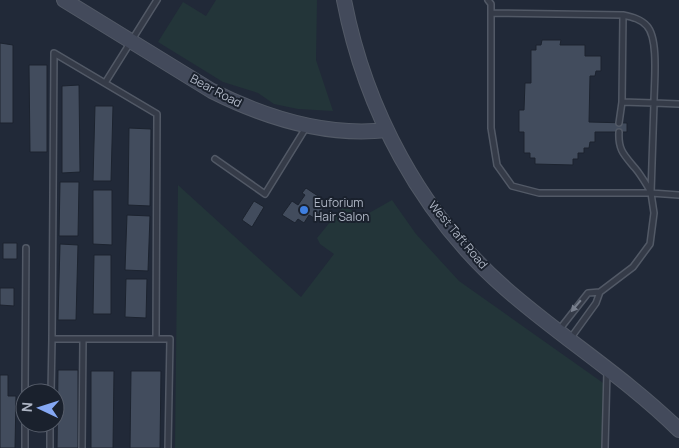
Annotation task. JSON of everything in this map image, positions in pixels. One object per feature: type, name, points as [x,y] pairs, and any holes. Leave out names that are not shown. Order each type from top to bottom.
[{"type":"main road","name":"Bear Road","points":[[64,0],[234,103],[273,117],[307,126],[348,131],[387,130]]},
{"type":"main road","name":"West Taft Road","points":[[344,0],[364,76],[387,130],[419,187],[469,252],[505,288],[657,408],[679,430]]},
{"type":"lane","points":[[105,83],[157,0]]},
{"type":"lane","points":[[488,0],[491,4],[491,128],[497,165],[512,186],[539,193],[651,193],[679,195]]},
{"type":"lane","points":[[491,13],[623,15],[642,22],[654,36],[651,193],[654,213],[650,244],[633,267],[600,292],[588,293],[558,330]]},
{"type":"lane","points":[[619,123],[622,102],[623,15]]},
{"type":"lane","points":[[51,383],[54,53],[157,114],[156,339]]},
{"type":"lane","points":[[622,102],[679,104]]},
{"type":"lane","points":[[215,159],[266,194],[307,126]]},
{"type":"lane","points":[[619,132],[618,146],[624,157],[636,169],[651,193]]},
{"type":"lane","points":[[25,383],[26,248]]},
{"type":"lane","points":[[570,339],[596,303],[600,292]]},
{"type":"lane","points":[[52,339],[170,339],[168,448]]},
{"type":"lane","points":[[82,448],[83,339]]},
{"type":"lane","points":[[605,448],[606,368]]},
{"type":"lane","points":[[25,433],[25,448]]},
{"type":"lane","points":[[50,433],[50,448]]},
{"type":"shaded area","points":[[216,0],[317,0],[316,60],[333,111],[298,109],[274,104],[258,93],[223,82],[158,42],[183,2],[206,16]]},
{"type":"shaded area","points":[[178,185],[301,297],[334,254],[320,244],[317,238],[340,210],[345,206],[362,217],[392,200],[416,234],[459,281],[606,385],[605,448],[175,448]]},
{"type":"building","points":[[542,40],[561,40],[560,45],[585,45],[585,56],[601,56],[601,71],[596,71],[595,76],[590,76],[589,122],[627,123],[627,132],[595,132],[595,142],[590,142],[589,148],[584,148],[584,153],[578,153],[578,159],[573,159],[573,165],[535,164],[535,158],[530,158],[530,153],[524,153],[524,132],[519,132],[519,110],[524,110],[525,83],[531,83],[531,50],[536,50],[536,45],[541,45]]},
{"type":"building","points":[[0,43],[13,45],[13,123],[0,123]]},
{"type":"building","points":[[29,65],[47,65],[47,152],[30,152]]},
{"type":"building","points":[[79,85],[80,172],[62,173],[62,86]]},
{"type":"building","points":[[95,106],[113,106],[111,181],[93,181]]},
{"type":"building","points":[[129,128],[151,129],[150,206],[128,205]]},
{"type":"building","points":[[60,182],[79,182],[78,236],[59,236]]},
{"type":"building","name":"Euforium Hair Salon","points":[[306,188],[327,202],[316,219],[309,215],[304,223],[298,219],[295,223],[282,215],[292,201],[298,205],[305,195],[302,193]]},
{"type":"building","points":[[93,190],[112,190],[112,245],[93,244]]},
{"type":"building","points":[[254,201],[264,207],[252,227],[242,220]]},
{"type":"building","points":[[127,215],[150,216],[148,271],[125,270]]},
{"type":"building","points":[[3,243],[17,243],[17,259],[3,259]]},
{"type":"building","points":[[60,244],[78,245],[76,320],[58,320]]},
{"type":"building","points":[[94,255],[111,255],[111,314],[93,314]]},
{"type":"building","points":[[126,279],[147,279],[146,318],[125,317]]},
{"type":"building","points":[[0,288],[14,288],[14,306],[0,305]]},
{"type":"building","points":[[58,370],[78,370],[78,448],[57,448],[57,433],[65,433],[65,383],[58,383]]},
{"type":"building","points":[[91,371],[114,371],[113,448],[91,448]]},
{"type":"building","points":[[131,371],[161,371],[160,448],[130,448]]},
{"type":"building","points":[[0,375],[8,375],[8,396],[15,396],[15,448],[0,448]]},
{"type":"place","name":"Euforium Hair Salon","points":[[304,210]]}]
